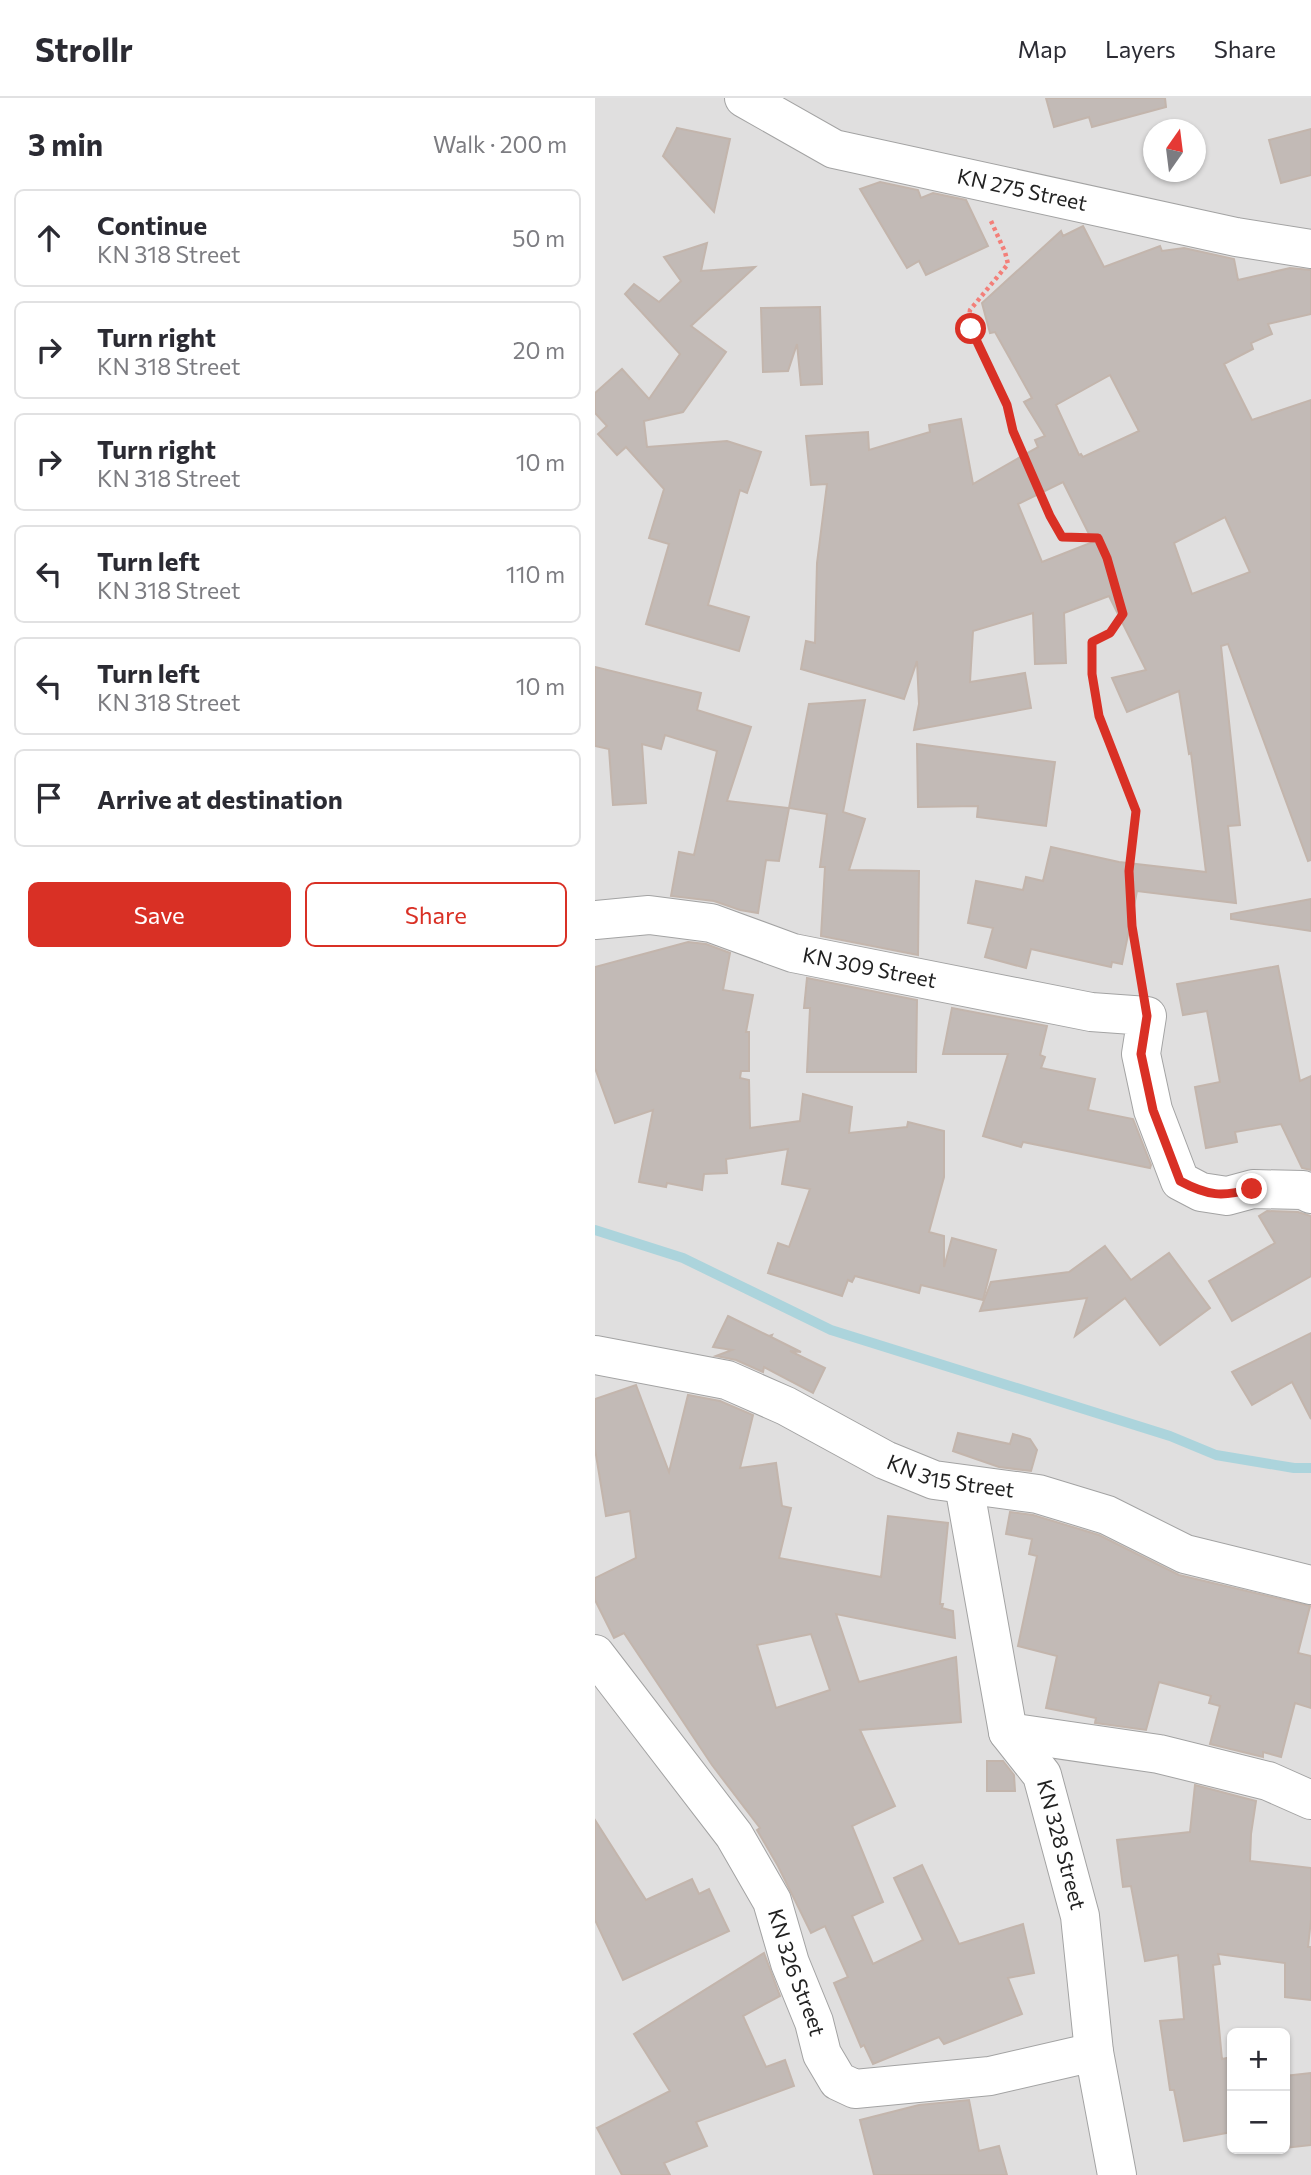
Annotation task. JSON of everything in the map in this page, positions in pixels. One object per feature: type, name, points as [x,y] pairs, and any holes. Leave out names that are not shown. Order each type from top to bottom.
[{"type":"street","name":"KN 275 Street","points":[[744,98],[834,149],[1235,237],[1311,248]]},
{"type":"street","name":"KN 309 Street","points":[[595,920],[649,915],[711,923],[793,953],[1091,1012],[1147,1016]]},
{"type":"street","points":[[1147,1016],[1141,1054],[1153,1110],[1180,1181],[1201,1192],[1227,1196],[1252,1189],[1303,1190],[1311,1194]]},
{"type":"street","name":"KN 315 Street","points":[[595,1355],[727,1380],[786,1406],[885,1460],[934,1480],[1038,1494],[1107,1515],[1185,1554],[1311,1586]]},
{"type":"street","name":"KN 328 Street","points":[[964,1485],[1008,1732],[1042,1774],[1080,1916],[1094,2052],[1117,2175]]},
{"type":"street","name":"KN 326 Street","points":[[595,1654],[727,1825],[772,1901],[790,1963],[814,2022],[822,2054],[838,2081],[855,2089],[990,2076],[1094,2052]]},
{"type":"street","points":[[1008,1732],[1171,1756],[1268,1781],[1311,1800]]},
{"type":"path","points":[[969,177],[1005,252],[1008,264],[970,310],[971,329],[1007,405],[1013,431],[1050,516],[1062,537],[1098,538],[1107,558],[1123,614],[1110,633],[1092,642],[1092,674],[1099,716],[1136,811],[1129,871],[1132,926],[1147,1016]]},
{"type":"shaded area","points":[[595,98],[1311,98],[1311,2175],[595,2175]]},
{"type":"building","points":[[1046,98],[1165,98],[1166,107],[1092,127],[1089,117],[1054,127]]},
{"type":"building","points":[[677,128],[730,139],[714,212],[663,156]]},
{"type":"building","points":[[1311,129],[1311,175],[1281,183],[1269,140]]},
{"type":"building","points":[[880,182],[918,190],[921,198],[933,193],[966,200],[988,246],[926,275],[919,261],[907,268],[860,189]]},
{"type":"building","points":[[1083,226],[1104,267],[1160,246],[1162,251],[1184,248],[1234,259],[1238,280],[1290,268],[1311,270],[1311,314],[1268,324],[1272,334],[1251,343],[1253,349],[1224,364],[1252,420],[1311,400],[1311,860],[1308,861],[1228,644],[1221,646],[1240,825],[1228,826],[1236,903],[1137,891],[1122,964],[1112,962],[1111,967],[1031,949],[1026,968],[985,957],[993,928],[968,923],[976,881],[1023,890],[1026,877],[1043,881],[1051,847],[1119,862],[1206,872],[1191,753],[1189,754],[1179,691],[1127,712],[1112,678],[1146,670],[1109,596],[1064,613],[1066,663],[1035,664],[1033,613],[973,631],[970,682],[1025,673],[1031,708],[914,730],[919,704],[917,661],[904,699],[801,669],[806,641],[815,643],[817,563],[827,484],[811,485],[806,436],[868,432],[869,450],[930,432],[929,425],[961,419],[973,484],[1038,447],[1035,440],[1045,436],[1024,402],[1032,398],[995,332],[990,333],[982,303],[1061,231],[1063,236]],"holes":[[[1110,375],[1139,431],[1083,457],[1079,455],[1056,405]],[[1063,482],[1093,542],[1042,562],[1018,504]],[[1225,517],[1250,572],[1192,594],[1174,543]]]},
{"type":"building","points":[[707,243],[701,271],[755,267],[691,326],[726,352],[683,412],[644,421],[647,447],[727,441],[761,452],[747,493],[740,490],[708,605],[749,617],[739,651],[646,624],[669,544],[649,538],[664,489],[626,447],[617,455],[598,434],[607,426],[595,413],[595,393],[622,369],[649,399],[680,354],[625,294],[634,284],[659,302],[681,281],[664,257]]},
{"type":"building","points":[[820,307],[822,384],[801,385],[797,344],[788,371],[763,372],[761,308]]},
{"type":"building","points":[[595,667],[701,693],[697,710],[751,727],[727,801],[789,808],[779,861],[766,860],[758,913],[714,901],[671,896],[679,852],[694,855],[717,751],[665,735],[661,749],[642,744],[646,803],[613,805],[609,749],[595,746]]},
{"type":"building","points":[[865,700],[843,812],[865,819],[849,870],[919,871],[918,955],[821,936],[825,867],[820,867],[827,814],[789,808],[809,704]]},
{"type":"building","points":[[917,744],[1055,762],[1046,826],[977,817],[978,806],[918,807]]},
{"type":"building","points":[[1311,899],[1311,931],[1231,919],[1231,914]]},
{"type":"building","points":[[688,942],[706,944],[730,953],[723,990],[753,995],[746,1032],[749,1032],[749,1071],[741,1071],[740,1078],[749,1080],[750,1128],[800,1121],[803,1094],[852,1107],[849,1133],[907,1127],[908,1122],[944,1131],[944,1177],[929,1232],[944,1236],[944,1267],[952,1238],[996,1250],[983,1300],[921,1285],[919,1293],[855,1276],[852,1282],[848,1280],[842,1296],[768,1273],[778,1243],[789,1247],[810,1189],[782,1184],[788,1149],[726,1159],[727,1173],[704,1174],[702,1190],[667,1183],[666,1187],[639,1182],[653,1110],[615,1123],[595,1068],[595,967]]},
{"type":"building","points":[[1278,966],[1300,1081],[1311,1076],[1311,1170],[1302,1168],[1281,1124],[1235,1132],[1237,1142],[1206,1148],[1195,1087],[1220,1082],[1207,1011],[1183,1015],[1177,984]]},
{"type":"building","points":[[807,978],[917,1000],[916,1072],[807,1072],[810,1008],[804,1008]]},
{"type":"building","points":[[952,1008],[1047,1026],[1040,1055],[1045,1057],[1041,1068],[1095,1079],[1088,1110],[1133,1119],[1150,1168],[1023,1142],[1021,1147],[983,1136],[1008,1054],[943,1054]]},
{"type":"building","points":[[1267,1211],[1298,1212],[1311,1216],[1311,1276],[1232,1321],[1209,1281],[1275,1243],[1259,1216]]},
{"type":"building","points":[[1105,1246],[1131,1280],[1169,1253],[1210,1308],[1160,1345],[1125,1298],[1075,1336],[1087,1298],[980,1311],[991,1282],[1069,1272]]},
{"type":"building","points":[[728,1316],[769,1336],[772,1335],[771,1337],[801,1352],[790,1351],[825,1368],[813,1393],[764,1367],[763,1372],[736,1360],[716,1356],[732,1350],[713,1347]]},
{"type":"building","points":[[1311,1333],[1311,1419],[1292,1382],[1252,1405],[1232,1372]]},
{"type":"building","points":[[636,1385],[669,1472],[688,1395],[720,1401],[753,1415],[740,1468],[776,1463],[782,1506],[791,1508],[779,1558],[881,1577],[888,1516],[948,1523],[940,1604],[943,1604],[942,1608],[953,1611],[955,1638],[836,1614],[859,1682],[956,1657],[961,1722],[860,1730],[895,1806],[852,1826],[883,1902],[852,1916],[873,1964],[923,1940],[894,1878],[922,1865],[959,1944],[1023,1924],[1034,1973],[1008,1978],[1022,2014],[944,2044],[939,2037],[873,2064],[864,2045],[861,2047],[834,1983],[848,1977],[825,1926],[811,1933],[757,1830],[760,1828],[712,1765],[624,1633],[614,1638],[595,1600],[595,1578],[636,1558],[630,1511],[606,1516],[595,1449],[595,1399]],"holes":[[[811,1634],[830,1690],[776,1708],[757,1645]]]},
{"type":"building","points":[[958,1433],[1010,1444],[1013,1434],[1030,1439],[1037,1450],[1031,1471],[999,1467],[953,1451]]},
{"type":"building","points":[[1010,1512],[1033,1515],[1099,1535],[1179,1575],[1310,1606],[1298,1653],[1311,1656],[1311,1708],[1295,1703],[1281,1757],[1263,1752],[1263,1757],[1210,1744],[1220,1706],[1209,1703],[1211,1696],[1159,1682],[1146,1730],[1095,1723],[1096,1718],[1046,1708],[1057,1656],[1018,1646],[1037,1556],[1029,1554],[1032,1539],[1006,1534]]},
{"type":"building","points":[[987,1761],[1003,1761],[1014,1775],[1015,1791],[987,1791]]},
{"type":"building","points":[[1195,1785],[1256,1801],[1250,1861],[1311,1868],[1308,1947],[1311,1947],[1311,2000],[1285,1997],[1285,1963],[1218,1954],[1220,1964],[1213,1965],[1222,2059],[1227,2058],[1227,2133],[1184,2141],[1174,2090],[1170,2090],[1160,2021],[1184,2019],[1178,1955],[1145,1961],[1131,1886],[1123,1887],[1117,1840],[1190,1832]]},
{"type":"building","points":[[595,1820],[646,1900],[692,1879],[699,1894],[709,1889],[729,1931],[623,1980],[595,1920]]},
{"type":"building","points":[[764,1953],[780,1996],[743,2016],[766,2067],[785,2060],[794,2086],[696,2122],[707,2146],[664,2163],[670,2175],[622,2175],[597,2128],[670,2091],[634,2034]]},
{"type":"building","points":[[1311,2073],[1311,2145],[1290,2147],[1290,2075]]},
{"type":"building","points":[[969,2100],[979,2151],[999,2146],[1007,2175],[874,2175],[860,2120],[919,2105]]},
{"type":"waterway","points":[[595,1230],[683,1258],[831,1330],[1170,1436],[1216,1455],[1294,1468],[1311,1468]]},
{"type":"route","points":[[971,329],[1007,405],[1013,431],[1050,516],[1062,537],[1098,538],[1107,558],[1123,614],[1110,633],[1092,642],[1092,674],[1099,716],[1136,811],[1129,871],[1132,926],[1147,1016],[1141,1054],[1153,1110],[1180,1181],[1201,1192],[1227,1196],[1252,1189]]}]
